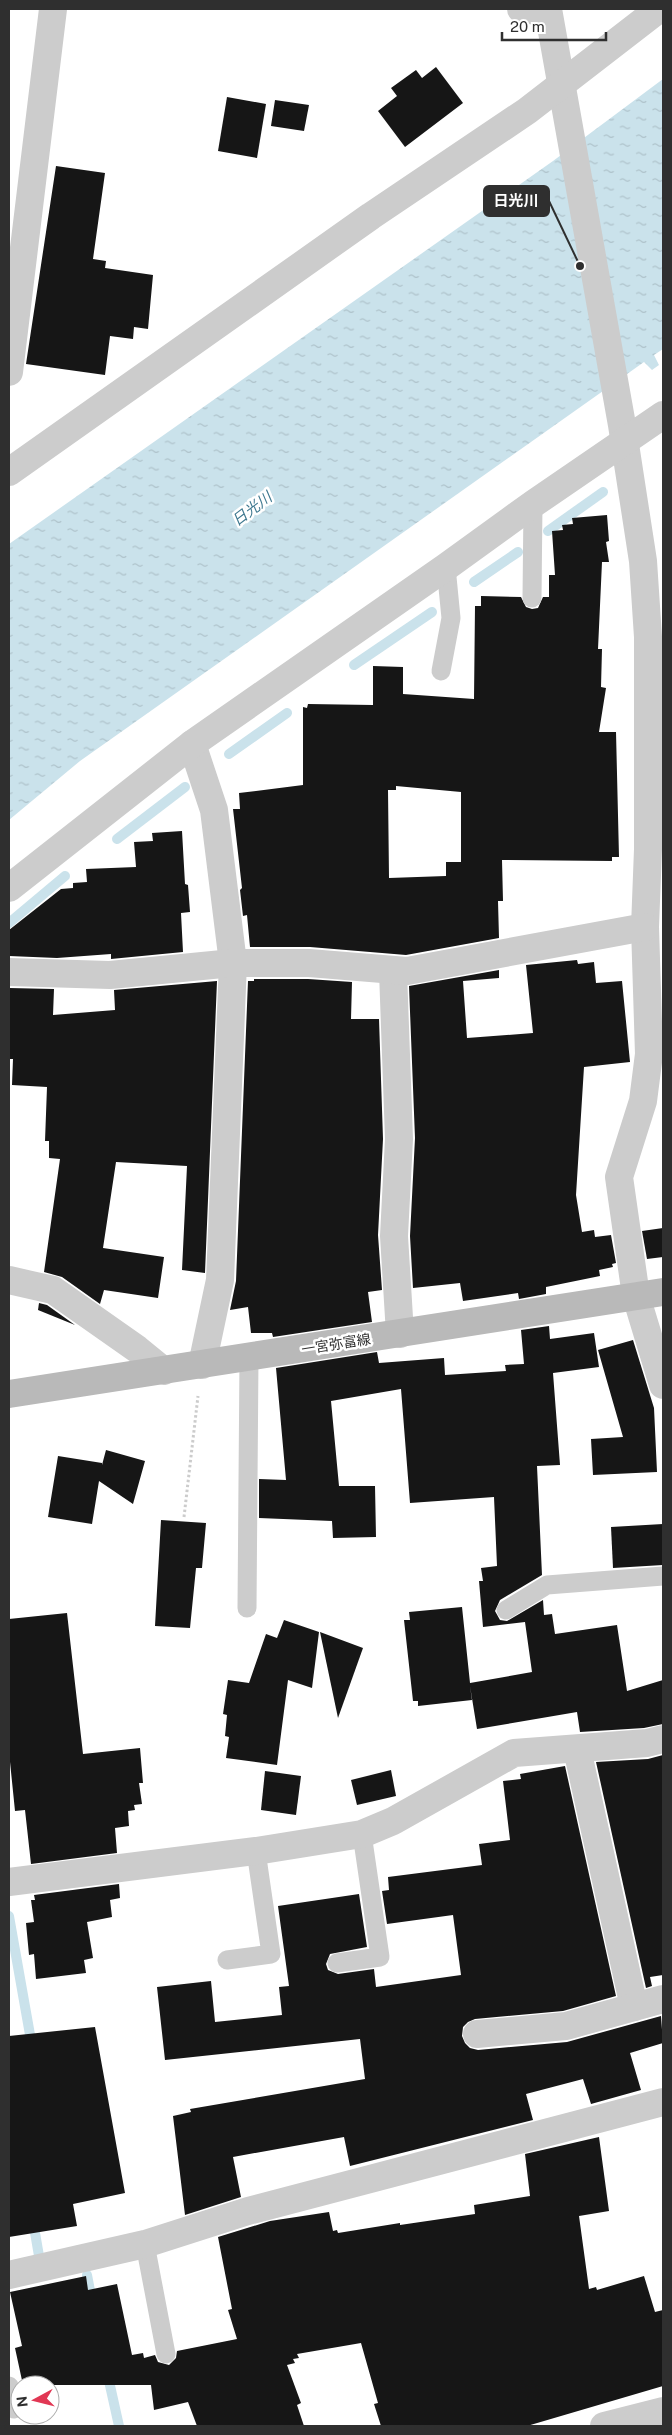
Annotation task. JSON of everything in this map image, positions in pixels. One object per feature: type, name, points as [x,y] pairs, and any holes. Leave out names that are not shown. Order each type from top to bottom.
[{"type":"main road","name":"一宮弥富線","points":[[9,1394],[663,1292]]},
{"type":"street","points":[[9,372],[53,9]]},
{"type":"street","points":[[521,9],[548,10],[623,433],[643,561],[648,637],[655,696],[656,850],[645,927],[649,1054],[643,1101],[619,1176],[636,1296],[663,1385]]},
{"type":"street","points":[[9,472],[371,216],[527,111],[562,90],[659,9]]},
{"type":"street","points":[[9,888],[192,744],[446,567],[533,504],[623,433],[663,415]]},
{"type":"street","points":[[192,744],[214,810],[233,963],[220,1280],[202,1365]]},
{"type":"street","points":[[9,972],[110,975],[233,963],[309,963],[407,972],[645,927]]},
{"type":"street","points":[[393,971],[399,1139],[394,1236],[400,1334]]},
{"type":"street","points":[[9,1280],[53,1290],[137,1349],[164,1371]]},
{"type":"street","points":[[9,1882],[256,1851],[362,1834],[393,1821],[514,1754],[647,1743],[663,1739]]},
{"type":"street","points":[[576,1749],[634,2007]]},
{"type":"street","points":[[477,2034],[566,2026],[663,1999]]},
{"type":"street","points":[[9,2275],[145,2244],[248,2211],[663,2102]]},
{"type":"street","points":[[604,2426],[663,2411]]},
{"type":"lane","points":[[532,598],[533,504]]},
{"type":"lane","points":[[441,671],[451,618],[446,567]]},
{"type":"lane","points":[[246,1608],[249,1357]]},
{"type":"lane","points":[[506,1610],[547,1586],[663,1576]]},
{"type":"lane","points":[[337,1963],[380,1957],[362,1834]]},
{"type":"lane","points":[[227,1960],[271,1954],[256,1851]]},
{"type":"lane","points":[[145,2244],[166,2354]]},
{"type":"path","points":[[184,1517],[202,1365]]},
{"type":"water","points":[[663,79],[663,349],[654,355],[659,365],[652,370],[644,362],[80,761],[9,820],[9,544],[553,161]]},
{"type":"building","points":[[436,67],[463,103],[405,147],[378,111],[397,96],[391,88],[416,70],[422,78]]},
{"type":"building","points":[[227,97],[266,104],[257,158],[218,151]]},
{"type":"building","points":[[275,100],[309,105],[304,131],[271,126]]},
{"type":"building","points":[[56,166],[105,173],[93,259],[106,261],[105,268],[153,275],[148,329],[134,327],[133,339],[110,336],[105,375],[26,364]]},
{"type":"building","points":[[607,515],[609,541],[606,542],[609,562],[602,562],[598,649],[602,649],[601,687],[606,688],[599,732],[616,732],[619,857],[612,857],[612,861],[502,860],[503,901],[498,901],[499,938],[406,955],[310,947],[250,947],[247,915],[243,916],[240,890],[242,888],[233,809],[240,809],[239,793],[303,785],[303,707],[307,708],[308,704],[373,705],[373,666],[403,667],[403,694],[474,699],[475,606],[481,606],[481,596],[521,597],[526,607],[538,608],[543,597],[549,597],[549,575],[555,575],[552,531],[563,530],[562,525],[573,524],[572,518]],"holes":[[[396,786],[461,792],[461,862],[446,862],[446,876],[389,878],[388,790],[396,790]]]},
{"type":"building","points":[[182,831],[185,884],[188,885],[190,912],[181,913],[183,952],[111,959],[111,954],[57,958],[9,956],[9,930],[61,889],[73,888],[73,883],[87,882],[86,869],[136,867],[134,842],[153,841],[152,833]]},
{"type":"building","points":[[577,960],[578,964],[594,962],[596,983],[622,981],[630,1062],[584,1067],[576,1195],[582,1232],[594,1230],[595,1237],[611,1235],[616,1263],[612,1264],[613,1267],[599,1270],[600,1276],[546,1287],[546,1294],[519,1299],[518,1293],[463,1301],[460,1283],[413,1288],[410,1236],[415,1138],[409,986],[499,970],[499,978],[463,981],[467,1038],[533,1033],[526,965]]},
{"type":"building","points":[[254,979],[308,979],[352,982],[351,1019],[379,1019],[383,1139],[378,1235],[382,1290],[368,1292],[372,1322],[273,1337],[272,1333],[251,1333],[248,1307],[230,1310],[236,1281],[248,981],[254,981]]},
{"type":"building","points":[[217,981],[205,1273],[182,1270],[187,1166],[116,1162],[103,1248],[164,1257],[158,1298],[104,1290],[100,1304],[62,1277],[44,1272],[60,1159],[49,1158],[49,1141],[45,1141],[47,1087],[12,1085],[13,1059],[9,1059],[9,988],[54,989],[53,1015],[115,1010],[114,990]]},
{"type":"building","points":[[663,1228],[663,1257],[647,1259],[642,1231]]},
{"type":"building","points":[[39,1303],[47,1305],[75,1325],[38,1310]]},
{"type":"building","points":[[549,1326],[550,1339],[594,1333],[599,1367],[553,1373],[560,1465],[537,1466],[542,1575],[500,1600],[495,1611],[500,1620],[507,1621],[543,1600],[544,1615],[552,1614],[555,1634],[617,1625],[627,1691],[663,1680],[663,1724],[644,1728],[580,1732],[577,1712],[477,1729],[470,1686],[472,1700],[418,1706],[418,1701],[413,1701],[404,1620],[410,1620],[409,1612],[462,1607],[470,1683],[532,1672],[525,1622],[483,1627],[479,1581],[483,1581],[481,1568],[497,1566],[494,1497],[410,1503],[401,1389],[331,1401],[339,1486],[375,1486],[376,1537],[333,1538],[332,1521],[259,1518],[259,1479],[286,1480],[276,1368],[377,1352],[379,1363],[444,1358],[445,1375],[506,1371],[505,1365],[524,1364],[521,1330]]},
{"type":"building","points":[[633,1340],[654,1408],[657,1472],[593,1475],[591,1439],[623,1437],[598,1350]]},
{"type":"building","points":[[106,1450],[145,1461],[133,1504],[99,1481],[92,1524],[48,1517],[58,1456],[102,1463],[102,1465]]},
{"type":"building","points":[[161,1520],[206,1523],[202,1568],[196,1568],[190,1628],[155,1626]]},
{"type":"building","points":[[663,1524],[663,1565],[613,1568],[611,1527]]},
{"type":"building","points":[[67,1613],[83,1754],[140,1748],[143,1783],[139,1783],[142,1804],[134,1805],[135,1810],[128,1811],[129,1826],[115,1828],[117,1853],[31,1864],[25,1810],[15,1811],[9,1752],[9,1619]]},
{"type":"building","points":[[284,1620],[319,1632],[312,1688],[288,1680],[277,1765],[226,1758],[229,1737],[225,1736],[227,1715],[223,1714],[228,1680],[249,1683],[266,1634],[277,1638]]},
{"type":"building","points":[[320,1632],[363,1648],[338,1718]]},
{"type":"building","points":[[663,1755],[663,1975],[650,1977],[652,1986],[646,1988],[596,1762],[648,1759]]},
{"type":"building","points":[[565,1766],[616,1996],[563,2011],[475,2019],[463,2027],[462,2036],[470,2048],[478,2050],[567,2042],[661,2016],[663,2043],[630,2053],[641,2090],[591,2104],[583,2079],[526,2094],[533,2120],[350,2166],[344,2137],[233,2157],[241,2197],[185,2215],[173,2116],[191,2112],[190,2109],[365,2079],[360,2039],[165,2060],[157,1987],[211,1981],[215,2022],[282,2015],[279,1987],[289,1986],[278,1906],[359,1894],[367,1947],[330,1954],[326,1964],[328,1970],[338,1974],[374,1969],[376,1987],[461,1975],[453,1915],[387,1924],[382,1891],[389,1890],[388,1877],[482,1865],[479,1844],[510,1840],[503,1781],[521,1779],[520,1774]]},
{"type":"building","points":[[391,1770],[396,1796],[357,1805],[351,1780]]},
{"type":"building","points":[[265,1771],[301,1776],[296,1815],[261,1810]]},
{"type":"building","points":[[119,1884],[120,1898],[110,1900],[112,1917],[87,1922],[93,1958],[84,1960],[86,1973],[36,1979],[34,1954],[29,1955],[26,1923],[34,1922],[31,1900],[35,1900],[34,1895]]},
{"type":"building","points":[[95,2027],[125,2193],[73,2204],[77,2226],[9,2237],[9,2036]]},
{"type":"building","points":[[599,2137],[609,2211],[579,2216],[589,2289],[596,2287],[597,2290],[644,2276],[655,2312],[663,2310],[663,2386],[527,2426],[381,2426],[374,2404],[378,2403],[361,2343],[297,2354],[299,2358],[293,2359],[295,2363],[287,2365],[301,2403],[297,2405],[304,2426],[197,2426],[188,2402],[154,2410],[151,2385],[60,2385],[60,2375],[21,2375],[15,2348],[22,2346],[10,2292],[86,2276],[88,2290],[117,2284],[132,2355],[143,2353],[144,2358],[155,2355],[158,2362],[169,2365],[176,2358],[177,2351],[237,2339],[228,2310],[232,2309],[218,2237],[270,2221],[329,2212],[333,2231],[337,2230],[338,2233],[475,2214],[474,2205],[530,2196],[525,2154]]},
{"type":"waterway","points":[[548,531],[603,492]]},
{"type":"waterway","points":[[474,582],[518,552]]},
{"type":"waterway","points":[[354,665],[432,612]]},
{"type":"waterway","points":[[229,754],[287,713]]},
{"type":"waterway","points":[[117,839],[185,787]]},
{"type":"waterway","points":[[9,923],[65,876]]},
{"type":"waterway","points":[[9,1916],[32,2046]]},
{"type":"waterway","points":[[33,2221],[39,2256]]},
{"type":"waterway","points":[[87,2275],[92,2301]]},
{"type":"waterway","points":[[107,2372],[119,2426]]},
{"type":"place","name":"日光川","points":[[580,266]]}]
